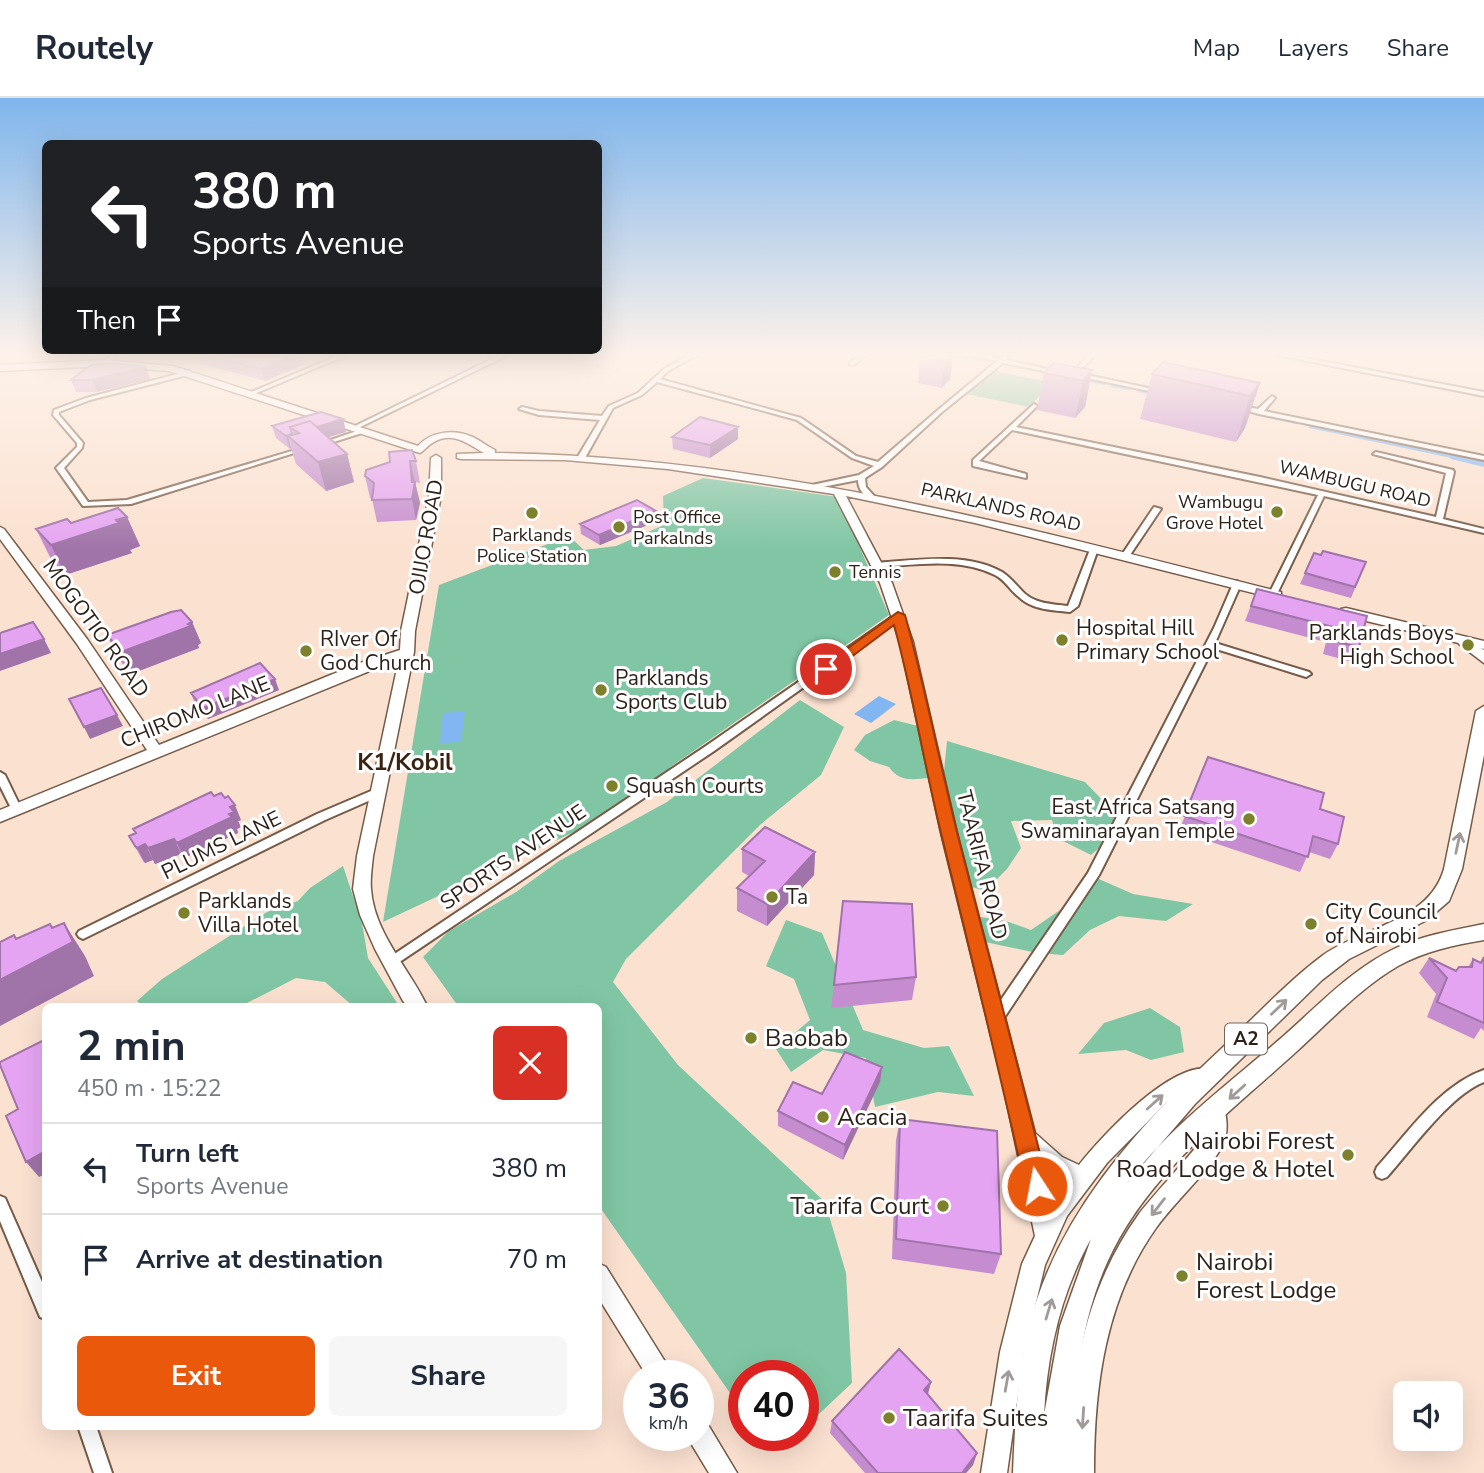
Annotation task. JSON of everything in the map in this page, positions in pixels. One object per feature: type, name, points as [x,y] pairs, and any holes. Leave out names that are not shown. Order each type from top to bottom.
[{"type":"main road","points":[[327,419],[420,450],[437,463]]},
{"type":"main road","name":"PARKLANDS ROAD","points":[[431,439],[454,436],[468,438],[474,444],[500,455]]},
{"type":"main road","points":[[395,442],[431,439]]},
{"type":"main road","points":[[420,450],[431,439]]},
{"type":"main road","name":"OJIJO ROAD","points":[[415,1003],[391,962],[367,912],[362,890],[365,856],[407,652],[408,631],[435,496],[437,463],[469,452],[474,444]]},
{"type":"main road","name":"PARKLANDS ROAD","points":[[458,457],[500,455],[640,461],[815,487],[1125,556],[1278,596]]},
{"type":"main road","name":"TAARIFA ROAD","points":[[838,491],[877,565],[898,615],[918,686],[949,830],[1027,1138],[1046,1236]]},
{"type":"main road","points":[[850,514],[860,506],[888,502]]},
{"type":"main road","name":"MOGOTIO ROAD","points":[[0,531],[82,642],[156,751]]},
{"type":"main road","points":[[1330,608],[1484,645]]},
{"type":"main road","points":[[1464,641],[1484,658]]},
{"type":"main road","name":"CHIROMO LANE","points":[[0,816],[365,666],[407,652]]},
{"type":"main road","name":"A2","points":[[1028,1473],[1034,1376],[1045,1324],[1059,1279],[1082,1229],[1128,1160],[1208,1075],[1309,978],[1350,947],[1434,906],[1444,895],[1454,863],[1484,711]]},
{"type":"main road","name":"A2","points":[[1056,1473],[1060,1402],[1068,1343],[1082,1290],[1104,1240],[1128,1200],[1152,1172],[1215,1111],[1367,976],[1402,955],[1443,939],[1484,932]]},
{"type":"main road","points":[[994,1473],[1012,1352],[1034,1264],[1059,1208],[1080,1177],[1160,1096],[1176,1086],[1208,1075]]},
{"type":"main road","points":[[1081,1473],[1084,1392],[1091,1350],[1105,1298],[1144,1226],[1210,1147],[1214,1138],[1215,1111]]},
{"type":"main road","points":[[1027,1138],[1045,1157],[1080,1177]]},
{"type":"main road","points":[[602,1281],[652,1360]]},
{"type":"main road","points":[[710,1451],[724,1473]]},
{"type":"street","points":[[60,419],[80,443],[80,447],[60,468],[86,504],[128,502],[358,430],[379,419]]},
{"type":"street","points":[[581,458],[603,419]]},
{"type":"street","points":[[799,419],[854,457],[879,465]]},
{"type":"street","points":[[870,498],[860,484],[861,477],[933,419]]},
{"type":"street","points":[[1021,419],[975,463],[1023,476]]},
{"type":"street","points":[[1294,419],[1484,458]]},
{"type":"street","name":"WAMBUGU ROAD","points":[[1013,428],[1322,493],[1484,531]]},
{"type":"street","points":[[1376,454],[1450,472],[1439,520]]},
{"type":"street","points":[[815,487],[865,476]]},
{"type":"street","points":[[1278,596],[1322,493]]},
{"type":"street","points":[[1125,556],[1157,509]]},
{"type":"street","points":[[877,565],[954,562],[981,566],[1005,576],[1024,598],[1034,603],[1070,609],[1074,606],[1094,549]]},
{"type":"street","points":[[997,1017],[1093,875],[1210,644],[1237,584]]},
{"type":"street","name":"SPORTS AVENUE","points":[[391,962],[497,889],[649,792],[808,682],[898,615]]},
{"type":"street","points":[[1210,644],[1306,674]]},
{"type":"street","points":[[0,775],[16,808]]},
{"type":"street","name":"PLUMS LANE","points":[[83,934],[321,817],[378,792]]},
{"type":"street","points":[[1382,1172],[1456,1091],[1484,1076]]},
{"type":"street","points":[[0,1203],[42,1302]]},
{"type":"street","points":[[92,1430],[103,1473]]},
{"type":"green space","name":"Parklands Sports Club","points":[[703,478],[838,497],[889,615],[672,766],[642,800],[383,922],[439,585],[569,536],[584,550],[616,546],[664,525],[663,496]]},
{"type":"green space","points":[[800,700],[844,727],[821,775],[760,825],[626,959],[613,982],[678,1065],[825,1202],[846,1273],[852,1383],[819,1414],[819,1360],[728,1360],[728,1390],[714,1370],[714,1360],[707,1360],[602,1210],[602,1003],[456,1003],[423,957],[449,931],[516,892],[559,861],[667,802]]},
{"type":"green space","points":[[894,720],[918,726],[930,778],[902,778],[889,767],[870,761],[854,750],[865,735]]},
{"type":"green space","points":[[947,741],[1085,782],[1115,813],[1114,835],[1091,855],[1057,838],[1052,820],[1011,821],[1021,848],[1007,869],[985,891],[952,881],[948,840],[940,811]]},
{"type":"green space","points":[[343,866],[362,923],[368,958],[397,1003],[350,1003],[325,982],[296,978],[247,1003],[137,1001],[162,979],[267,912],[298,901],[310,888]]},
{"type":"green space","points":[[1092,876],[1133,894],[1193,904],[1166,921],[1119,916],[1090,930],[1063,955],[1037,953],[971,939],[961,914],[1006,921],[1031,930],[1063,908]]},
{"type":"green space","points":[[786,920],[822,933],[863,1030],[924,1048],[949,1046],[974,1096],[938,1092],[875,1107],[866,1058],[823,1050],[791,1072],[776,1049],[810,1020],[794,979],[766,966]]},
{"type":"green space","points":[[1150,1008],[1180,1027],[1184,1052],[1151,1060],[1126,1050],[1078,1054],[1104,1023]]},
{"type":"water","points":[[879,696],[896,704],[871,723],[854,714]]},
{"type":"water","points":[[465,711],[461,742],[440,743],[443,713]]},
{"type":"building","points":[[296,419],[342,419],[317,427],[310,421],[290,427],[292,434],[286,436],[272,426]]},
{"type":"building","points":[[697,419],[708,419],[738,427],[710,445],[672,437]]},
{"type":"building","points":[[310,421],[347,454],[318,462],[288,436],[299,433],[290,427]]},
{"type":"building","points":[[412,450],[416,461],[410,461],[412,482],[415,482],[412,499],[372,500],[374,483],[365,476],[366,470],[390,462],[389,452]]},
{"type":"building","points":[[637,500],[656,511],[599,535],[580,524]]},
{"type":"building","points":[[118,508],[127,517],[116,520],[119,523],[51,545],[36,529],[67,519],[71,523]]},
{"type":"building","points":[[1323,551],[1366,562],[1355,587],[1305,573],[1314,553],[1321,555]]},
{"type":"building","points":[[1257,589],[1367,616],[1359,647],[1329,640],[1333,627],[1251,606]]},
{"type":"building","points":[[181,610],[192,622],[188,624],[191,626],[121,652],[107,635],[171,612]]},
{"type":"building","points":[[33,622],[44,639],[0,654],[0,633]]},
{"type":"building","points":[[260,663],[275,679],[203,708],[191,693]]},
{"type":"building","points":[[101,688],[117,715],[84,727],[69,699]]},
{"type":"building","name":"East Africa Satsang Swaminarayan Temple","points":[[1208,757],[1324,793],[1320,809],[1344,817],[1338,844],[1313,836],[1308,857],[1184,816]]},
{"type":"building","points":[[211,792],[214,796],[221,793],[225,798],[228,796],[235,805],[230,807],[234,812],[229,814],[232,817],[177,843],[174,839],[148,848],[145,844],[137,848],[135,846],[129,836],[136,833],[133,829]]},
{"type":"building","points":[[765,827],[815,852],[767,904],[737,888],[765,861],[742,849]]},
{"type":"building","points":[[843,901],[912,904],[916,977],[834,985]]},
{"type":"building","points":[[64,923],[73,942],[0,980],[0,942],[14,935],[16,939],[50,924],[52,928]]},
{"type":"building","points":[[1484,957],[1484,1023],[1437,1002],[1447,978],[1429,958],[1456,971],[1459,967],[1472,967],[1473,959],[1481,963]]},
{"type":"building","points":[[42,1041],[42,1153],[26,1162],[6,1116],[18,1109],[0,1062]]},
{"type":"building","name":"Acacia","points":[[845,1052],[882,1067],[845,1145],[778,1111],[793,1082],[822,1094]]},
{"type":"building","name":"Taarifa Court","points":[[900,1119],[997,1131],[1001,1254],[896,1239]]},
{"type":"building","name":"Taarifa Suites","points":[[899,1349],[931,1382],[924,1390],[977,1453],[962,1473],[878,1473],[832,1421]]},
{"type":"waterway","points":[[1280,419],[1297,423]]},
{"type":"waterway","points":[[1312,426],[1456,456]]},
{"type":"waterway","points":[[1456,456],[1484,462]]},
{"type":"place","name":"Wambugu Grove Hotel","points":[[1277,512]]},
{"type":"place","name":"Parklands Police Station","points":[[532,513]]},
{"type":"place","name":"Post Office Parkalnds","points":[[619,527]]},
{"type":"place","name":"Tennis","points":[[835,572]]},
{"type":"place","name":"Hospital Hill Primary School","points":[[1062,640]]},
{"type":"place","name":"Parklands Boys High School","points":[[1468,645]]},
{"type":"place","name":"RIver Of God Church","points":[[306,651]]},
{"type":"place","name":"Parklands Sports Club","points":[[601,690]]},
{"type":"place","name":"Squash Courts","points":[[612,786]]},
{"type":"place","name":"East Africa Satsang Swaminarayan Temple","points":[[1249,819]]},
{"type":"place","name":"Ta","points":[[772,897]]},
{"type":"place","name":"Parklands Villa Hotel","points":[[184,913]]},
{"type":"place","name":"City Council of Nairobi","points":[[1311,924]]},
{"type":"place","name":"Baobab","points":[[751,1038]]},
{"type":"place","name":"Acacia","points":[[823,1117]]},
{"type":"place","name":"Nairobi Forest Road Lodge & Hotel","points":[[1348,1155]]},
{"type":"place","name":"Taarifa Court","points":[[943,1206]]},
{"type":"place","name":"Nairobi Forest Lodge","points":[[1182,1276]]},
{"type":"place","name":"Taarifa Suites","points":[[889,1418]]},
{"type":"district","name":"K1/Kobil","points":[[405,762]]},
{"type":"route","points":[[826,669],[898,615],[918,686],[949,830],[1037,1186]]}]
